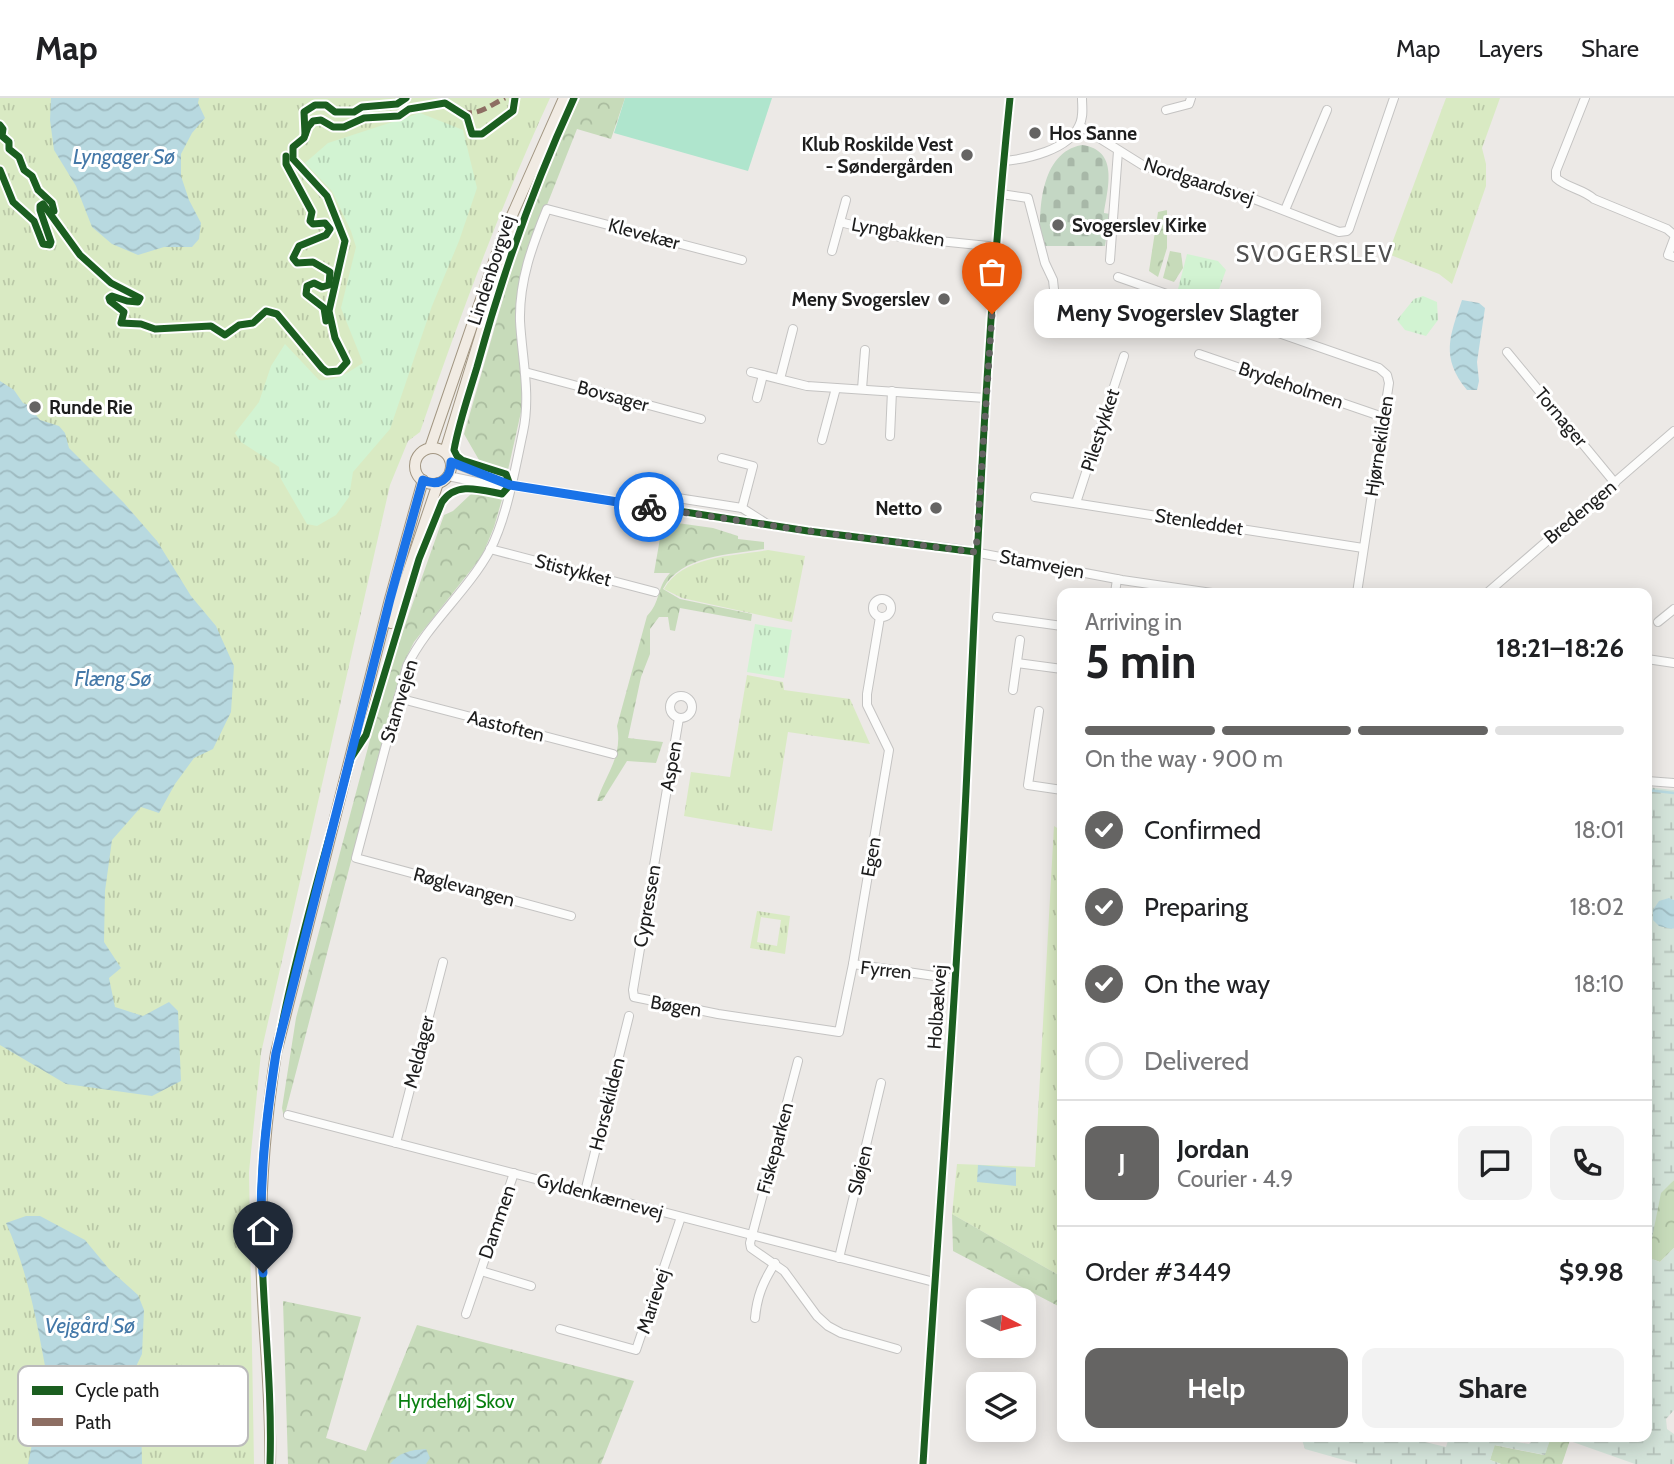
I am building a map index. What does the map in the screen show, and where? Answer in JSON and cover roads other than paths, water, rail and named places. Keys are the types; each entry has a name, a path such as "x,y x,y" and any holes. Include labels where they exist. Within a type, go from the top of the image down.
{"main road":[{"name":"Lindenborgvej","path":"430,448 502,238 564,98"},
{"name":"Lindenborgvej","path":"448,457 530,172"},
{"path":"372,676 438,483 448,476 448,457 430,448 422,452 415,464 417,473 423,480 438,483"},
{"path":"270,1464 272,1415 261,1254 261,1193 267,1116 276,1053 390,599 423,480"}],"street":[{"name":"Holbækvej","path":"923,1464 955,979 976,552 1010,98"},
{"path":"1004,161 1037,155 1064,142 1080,126 1082,98"},
{"path":"1166,110 1189,104 1191,98"},
{"name":"Nordgaardsvej","path":"1080,126 1144,166 1241,194 1339,232 1347,232 1394,98"},
{"path":"1585,98 1556,177 1561,182 1585,191 1594,199 1667,229 1674,237 1668,255 1674,257"},
{"path":"1285,210 1327,110"},
{"path":"1110,260 1118,151"},
{"path":"1001,194 1028,198 1045,263 1053,280 1057,317"},
{"name":"Lyngbakken","path":"832,251 846,200"},
{"name":"Stamvejen","path":"356,858 407,666 418,643 473,575 490,549 510,485 525,419 525,372 520,321 522,283 528,257 547,209"},
{"name":"Klevekær","path":"547,209 742,260"},
{"name":"Lyngbakken","path":"840,222 900,237 998,247"},
{"name":"Hjørnekilden","path":"1118,277 1379,368 1387,375 1389,383 1358,588"},
{"path":"780,379 793,329"},
{"path":"862,389 865,350"},
{"name":"Tornager","path":"1507,352 1615,482"},
{"name":"Brydeholmen","path":"1199,354 1383,417"},
{"name":"Pilestykket","path":"1076,503 1124,356"},
{"name":"Bovsager","path":"525,372 701,419"},
{"path":"751,372 807,386 986,398"},
{"path":"757,398 763,375"},
{"path":"822,440 836,388"},
{"path":"890,436 892,391"},
{"name":"Bredengen","path":"1493,588 1674,432"},
{"name":"Stamvejen","path":"448,457 510,485"},
{"path":"722,458 753,466 742,508"},
{"name":"Stamvejen","path":"448,476 496,486 510,485 769,525 976,552 1178,588"},
{"name":"Stenleddet","path":"1035,496 1363,548"},
{"path":"634,505 648,499 671,498 742,508 769,525"},
{"name":"Stistykket","path":"490,549 655,592"},
{"path":"1116,588 1117,579"},
{"path":"1658,622 1674,609"},
{"name":"Egen","path":"853,964 889,750 867,705 880,617"},
{"path":"997,617 1057,625"},
{"path":"1013,690 1020,640"},
{"path":"1652,660 1674,663"},
{"path":"1017,663 1057,668"},
{"name":"Aastoften","path":"398,698 613,754"},
{"path":"1039,711 1028,785 1057,789"},
{"name":"Aspen","path":"663,815 679,718"},
{"path":"1652,781 1674,783"},
{"name":"Cypressen","path":"634,998 633,990 663,815"},
{"name":"Røglevangen","path":"356,858 571,916"},
{"name":"Meldager","path":"396,1143 443,962"},
{"name":"Fyrren","path":"789,1025 839,1032 853,964 955,979"},
{"name":"Bøgen","path":"634,998 789,1025"},
{"name":"Horsekilden","path":"585,1192 629,1016"},
{"name":"Fiskeparken","path":"752,1235 797,1061"},
{"name":"Sløjen","path":"839,1258 881,1083"},
{"name":"Gyldenkærnevej","path":"288,1115 934,1282"},
{"name":"Dammen","path":"466,1314 514,1173"},
{"name":"Marievej","path":"560,1329 636,1350 681,1217"},
{"path":"752,1235 751,1248 784,1271 817,1317 828,1326 841,1333 897,1349"},
{"path":"755,1318 761,1284 775,1263"},
{"name":"Dammen","path":"481,1271 531,1286"}],"water":[{"name":"Lyngager Sø","path":"51,98 199,98 198,103 205,118 192,133 181,154 181,176 201,223 199,239 192,247 164,247 138,255 112,244 92,227 76,186 54,150 50,120"},
{"path":"1462,300 1479,303 1485,308 1477,362 1477,390 1467,390 1450,357 1451,336"},
{"name":"Flæng Sø","path":"0,381 14,390 40,420 59,426 65,433 69,448 124,503 157,541 191,596 216,626 234,666 231,712 213,749 194,758 159,813 141,807 112,840 105,891 104,942 121,968 109,978 115,1007 143,1016 169,1002 178,1011 181,1081 152,1096 66,1084 0,1045"},
{"path":"1669,898 1674,900 1672,929 1659,926 1653,920 1653,910 1659,901"},
{"path":"978,1165 1016,1168 1016,1186 977,1182"},
{"name":"Vejgård Sø","path":"26,1216 40,1216 85,1240 109,1269 138,1295 144,1310 142,1354 136,1366 45,1366 22,1265 6,1223"},
{"name":"Vejgård Sø","path":"32,1446 142,1446 142,1464 28,1464"},
{"path":"426,1449 430,1458 426,1464 390,1464 406,1452"}],"waterway":[{"path":"1652,791 1674,793"}],"place":[{"name":"Hos Sanne","path":"1035,133"},
{"name":"Klub Roskilde Vest - Søndergården","path":"967,155"},
{"name":"Svogerslev Kirke","path":"1058,225"},
{"name":"Meny Svogerslev","path":"944,299"},
{"name":"Meny Svogerslev Slagter","path":"992,314"},
{"name":"Runde Rie","path":"35,407"},
{"name":"Netto","path":"936,508"}],"district":[{"name":"SVOGERSLEV","path":"1315,254"}],"park label":[{"name":"Hyrdehøj Skov","path":"456,1401"}]}
